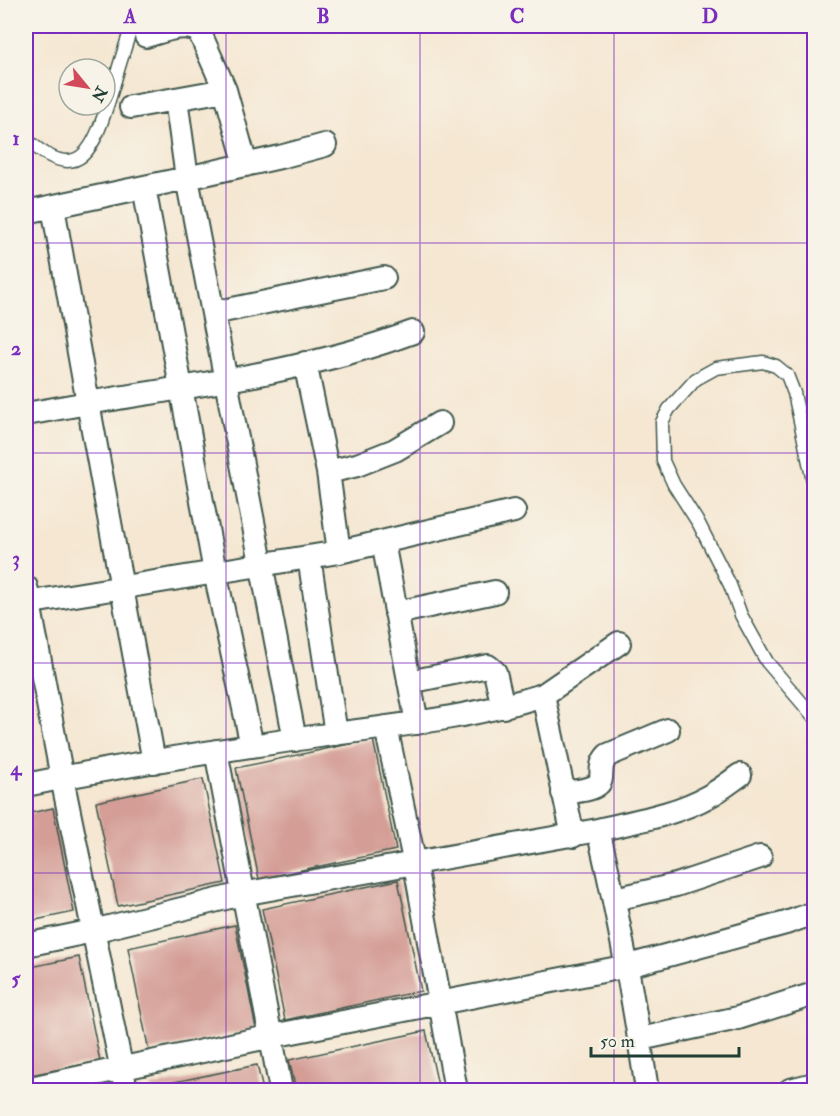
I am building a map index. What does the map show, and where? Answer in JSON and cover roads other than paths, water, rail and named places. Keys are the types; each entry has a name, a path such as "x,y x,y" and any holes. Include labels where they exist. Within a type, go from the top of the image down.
{"street":[{"path":"139,31 184,26 192,27 199,32 225,90 246,165"},
{"path":"131,107 225,90"},
{"path":"176,99 187,178 295,740"},
{"path":"26,212 246,165 325,145"},
{"path":"144,187 215,572 252,746"},
{"path":"53,207 154,762"},
{"path":"213,313 384,278"},
{"path":"26,414 227,380 341,357 413,332"},
{"path":"305,363 328,472 339,552"},
{"path":"328,472 357,465 395,450 440,423"},
{"path":"124,1080 26,598 122,587 339,552 514,511"},
{"path":"383,542 417,723"},
{"path":"309,557 336,734"},
{"path":"396,613 495,592"},
{"path":"26,785 216,751 417,723 503,707 543,695 619,643"},
{"path":"409,682 488,666 495,672 503,707"},
{"path":"543,695 573,836"},
{"path":"386,727 415,865 456,1090"},
{"path":"564,793 600,783 602,776 600,767 608,755 668,730"},
{"path":"216,751 281,1090"},
{"path":"26,945 242,894 573,836 689,806 711,796 740,776"},
{"path":"598,830 628,966 647,1090"},
{"path":"615,899 676,885 759,857"},
{"path":"26,1089 124,1080 272,1036 628,966 814,913"},
{"path":"640,1039 738,1018 814,994"}],"lane":[{"path":"26,139 36,148 58,160 69,161 89,150 139,31"},
{"path":"814,486 792,386 787,375 776,366 763,362 716,368 696,379 669,410 662,422 663,461 674,485 699,524 730,585 741,615 767,662 814,717"}]}
